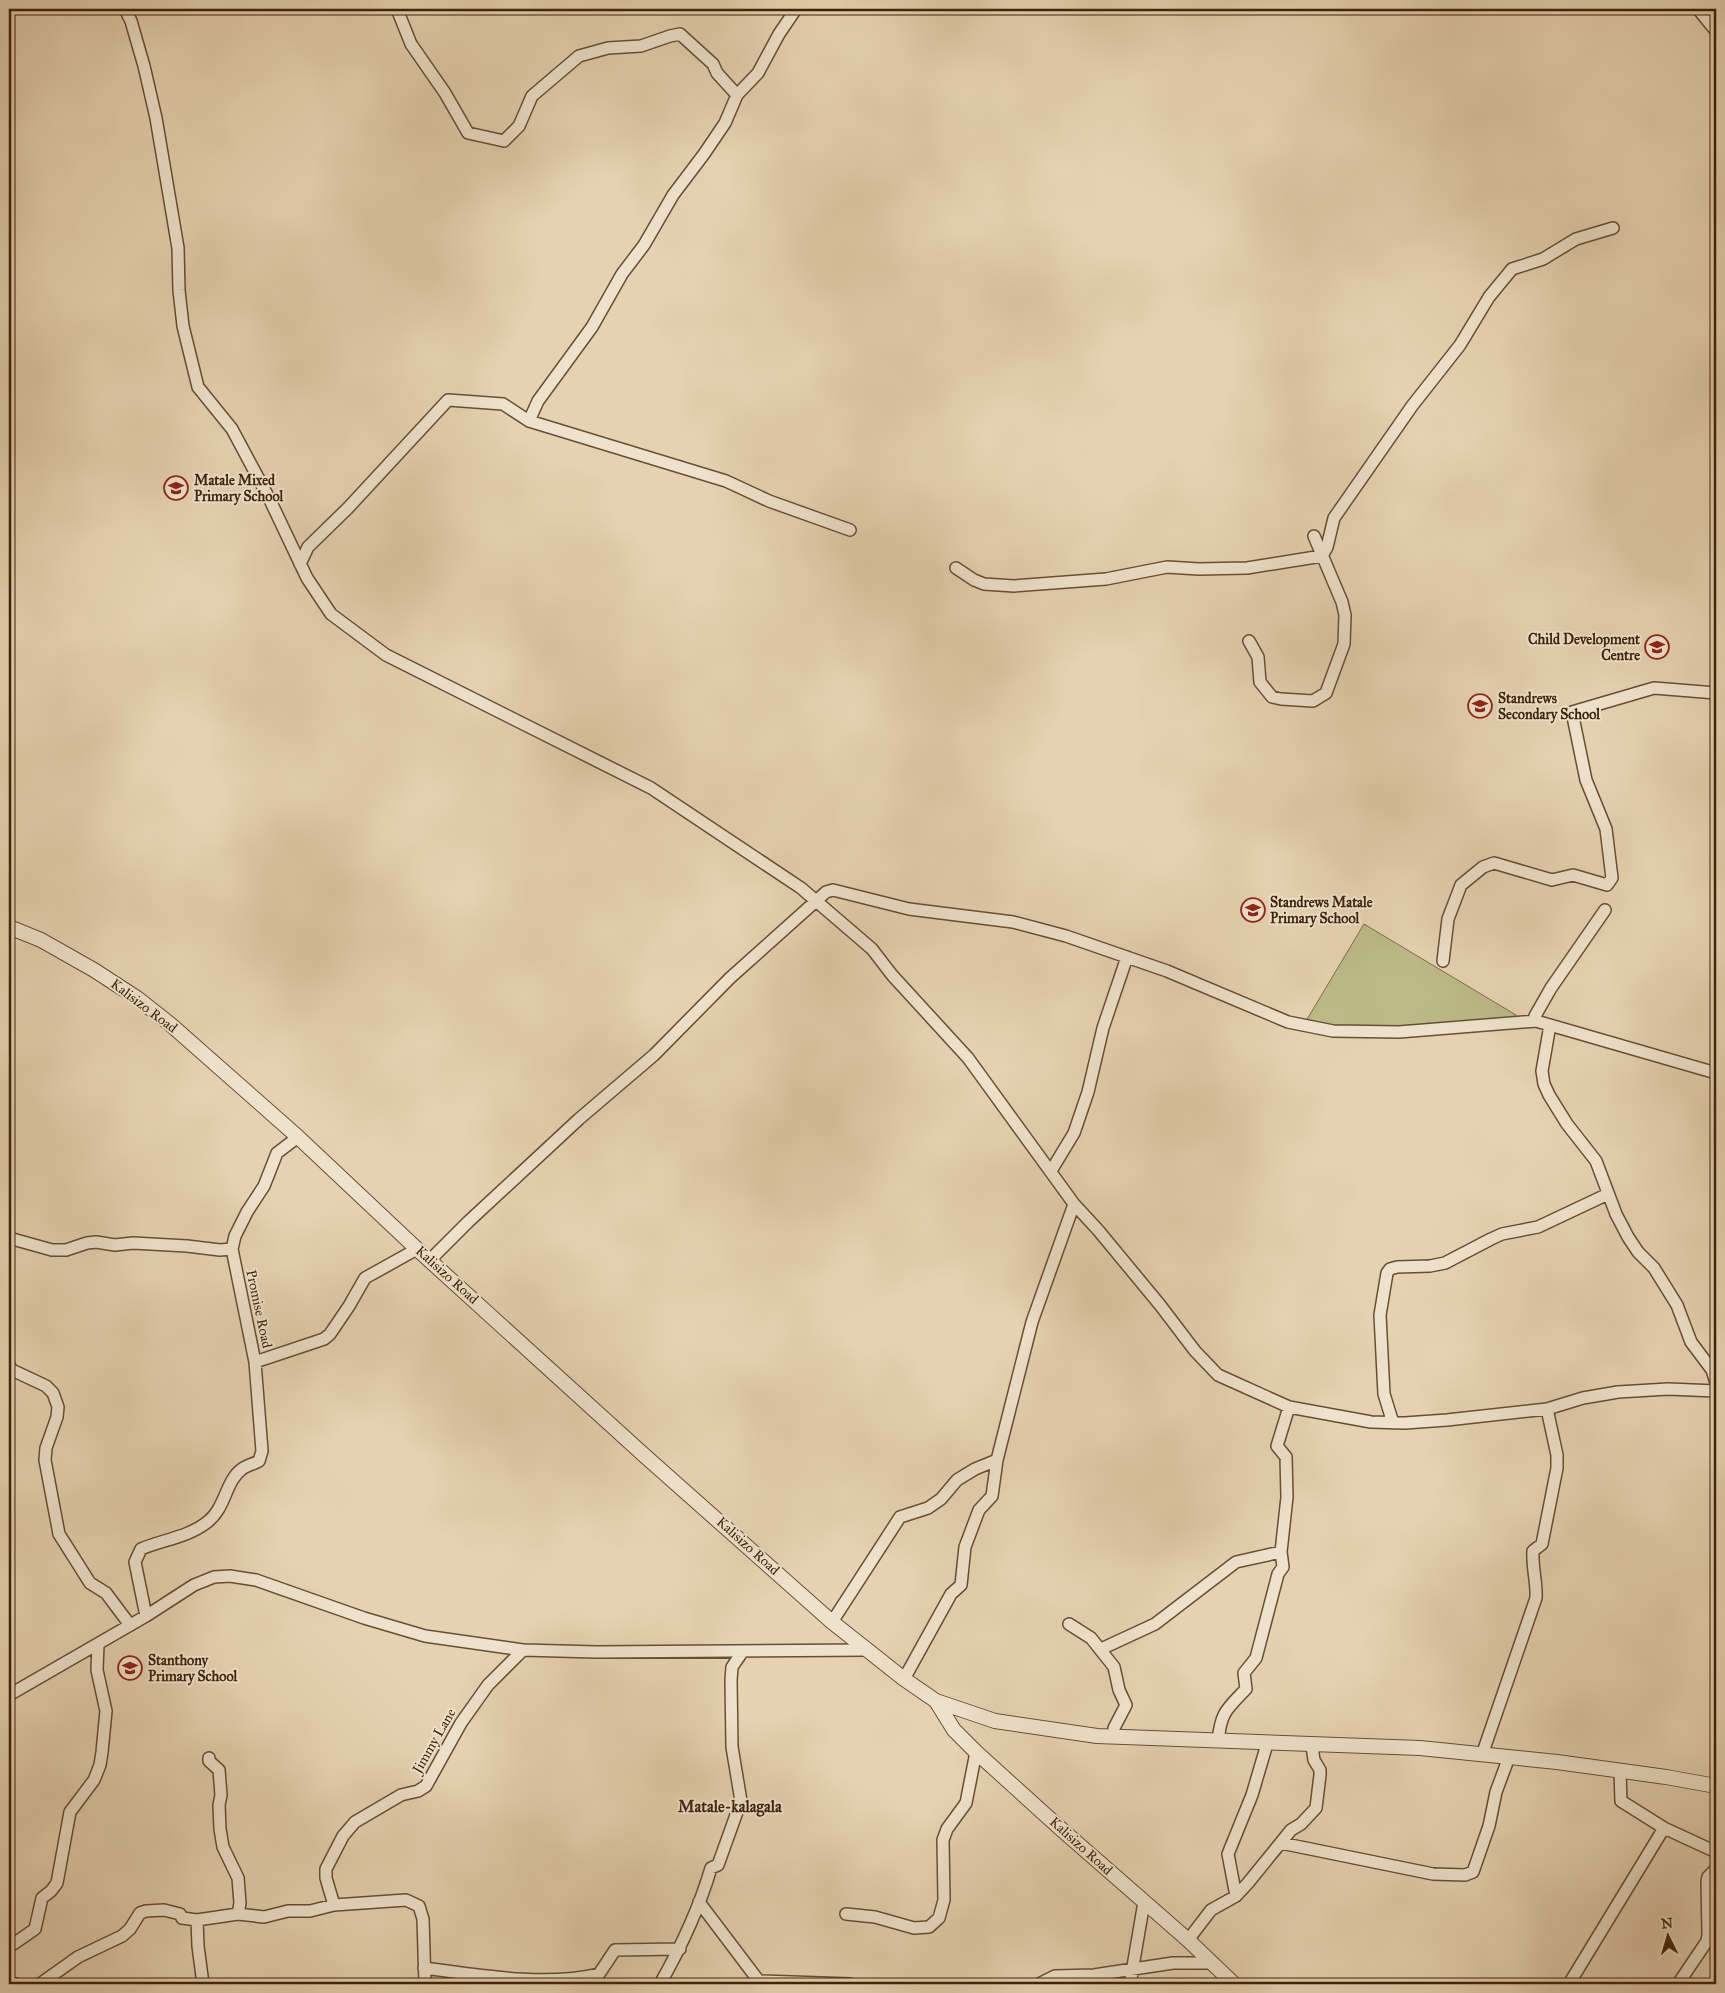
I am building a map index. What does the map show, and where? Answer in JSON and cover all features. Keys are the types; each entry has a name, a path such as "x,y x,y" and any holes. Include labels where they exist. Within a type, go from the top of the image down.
{"street":[{"path":"125,9 131,21 144,66 156,118 178,248 179,290 183,326 198,388 232,430 262,484 300,564 315,591 332,614 386,655 651,788 801,888 816,900 872,949 892,975 968,1058 1074,1204 1098,1230 1196,1351 1218,1375 1289,1407 1362,1421 1447,1420 1547,1409 1583,1398 1618,1392 1668,1389 1716,1392"},
{"path":"397,9 411,44 445,93 468,133 504,141 519,126 532,96 579,56 608,48 641,46 680,34 713,64 716,73 737,95"},
{"path":"529,421 538,402 592,327 622,274 644,245 672,194 704,154 725,123 737,95 758,73 796,9"},
{"path":"1698,9 1716,31"},
{"path":"1322,556 1327,547 1334,518 1412,406 1460,345 1489,297 1512,268 1543,259 1576,239 1613,228"},
{"path":"300,564 308,547 348,508 448,400 503,404 529,421 726,481 769,501 850,530"},
{"path":"1248,641 1258,658 1260,682 1272,697 1281,700 1313,701 1326,693 1343,650 1346,628 1342,602 1314,536"},
{"path":"956,568 984,584 1014,586 1106,579 1167,567 1199,569 1247,568 1322,556"},
{"path":"1443,960 1448,919 1462,885 1483,867 1494,863 1552,880 1573,875 1607,885 1612,878 1606,829 1586,780 1572,712 1654,688 1716,693"},
{"path":"430,1260 579,1119 654,1055 730,978 826,892 841,891 909,909 1013,922 1066,936 1167,971 1288,1022 1333,1031 1399,1032 1524,1021 1550,1025 1716,1073"},
{"path":"1535,1016 1551,988 1604,910"},
{"name":"Kalisizo Road","path":"9,926 41,940 94,970 137,998 192,1043 298,1137 417,1249 645,1456 832,1622 936,1702 954,1730 976,1752 1188,1940 1234,1984"},
{"path":"1051,1171 1074,1133 1088,1092 1103,1028 1127,957"},
{"path":"1550,1025 1542,1071 1544,1084 1567,1124 1596,1161 1608,1194 1628,1237 1638,1252 1654,1268 1677,1304 1691,1342 1712,1370 1716,1383"},
{"path":"9,1238 52,1250 66,1250 96,1242 116,1245 133,1243 220,1250 232,1249 235,1236 247,1212 264,1186 277,1153 298,1137"},
{"path":"1393,1422 1384,1394 1380,1315 1387,1273 1397,1267 1430,1266 1445,1262 1491,1239 1544,1225 1608,1194"},
{"path":"904,1679 951,1594 961,1585 965,1547 978,1510 992,1496 997,1460 1032,1322 1074,1204"},
{"name":"Promise Road","path":"232,1249 255,1362 324,1339 349,1306 365,1278 417,1249"},
{"path":"146,1616 135,1562 142,1549 207,1523 224,1502 231,1482 242,1469 259,1461 262,1451 255,1362"},
{"path":"9,1365 12,1370 46,1386 53,1393 58,1407 57,1417 46,1448 45,1460 59,1534 90,1582 106,1594 130,1625"},
{"path":"1218,1741 1220,1721 1227,1708 1246,1689 1244,1673 1256,1658 1278,1574 1283,1567 1281,1552 1287,1497 1286,1457 1277,1446 1289,1407"},
{"path":"1482,1755 1536,1598 1533,1551 1542,1544 1558,1455 1547,1409"},
{"path":"832,1622 900,1516 928,1508 941,1499 957,1480 975,1469 997,1460"},
{"path":"1101,1649 1155,1624 1236,1562 1281,1552"},
{"path":"9,1695 146,1616 204,1580 230,1576 256,1580 425,1636 523,1650 596,1652 866,1650"},
{"path":"1069,1624 1091,1638 1114,1667 1119,1690 1126,1705 1114,1728 1114,1736"},
{"path":"9,1947 35,1930 42,1898 51,1892 57,1883 70,1812 94,1780 100,1765 106,1711 97,1670 98,1644"},
{"name":"Jimmy Lane","path":"334,1905 326,1878 326,1868 343,1836 355,1822 401,1795 418,1791 426,1786 461,1723 488,1685 523,1650"},
{"path":"660,1984 680,1949 700,1902 711,1868 718,1865 741,1801 732,1747 731,1680 732,1666 743,1651"},
{"path":"936,1702 995,1720 1063,1732 1267,1744 1420,1748 1620,1771 1716,1786"},
{"path":"1236,1896 1228,1854 1252,1796 1267,1744"},
{"path":"1188,1940 1211,1910 1236,1896 1291,1830 1301,1824 1316,1808 1320,1770 1314,1760 1312,1746"},
{"path":"846,1914 875,1917 914,1928 930,1927 939,1918 944,1900 943,1840 947,1829 966,1803 976,1752"},
{"path":"1281,1843 1432,1874 1465,1876 1473,1872 1482,1848 1496,1792 1509,1757"},
{"path":"209,1758 209,1761 219,1770 220,1830 223,1847 238,1878 240,1903 238,1914"},
{"path":"1620,1771 1621,1801 1664,1828 1716,1852"},
{"path":"1569,1984 1664,1828"},
{"path":"1678,1984 1706,1942 1708,1935 1707,1881 1708,1877 1716,1869"},
{"path":"40,1984 78,1957 122,1936 130,1929 140,1913 146,1911 169,1910 180,1914 182,1918 197,1920 238,1914 264,1917 288,1911 310,1911 334,1905 406,1900 419,1906 423,1919 425,1984"},
{"path":"700,1902 760,1982 850,1984"},
{"path":"1130,1984 1144,1902"},
{"path":"197,1920 203,1984"},
{"path":"424,1968 500,1977 582,1978 598,1974 614,1950 680,1949"},
{"path":"1039,1984 1055,1976 1094,1975 1173,1963 1212,1963"}],"shaded area":[{"path":"1364,924 1516,1015 1514,1019 1364,1028 1331,1027 1306,1021"}],"place":[{"name":"Matale Mixed Primary School","path":"176,488"},
{"name":"Child Development Centre","path":"1657,647"},
{"name":"Standrews Secondary School","path":"1480,706"},
{"name":"Standrews Matale Primary School","path":"1253,910"},
{"name":"Stanthony Primary School","path":"130,1668"}],"district":[{"name":"Matale-kalagala","path":"730,1806"}]}
